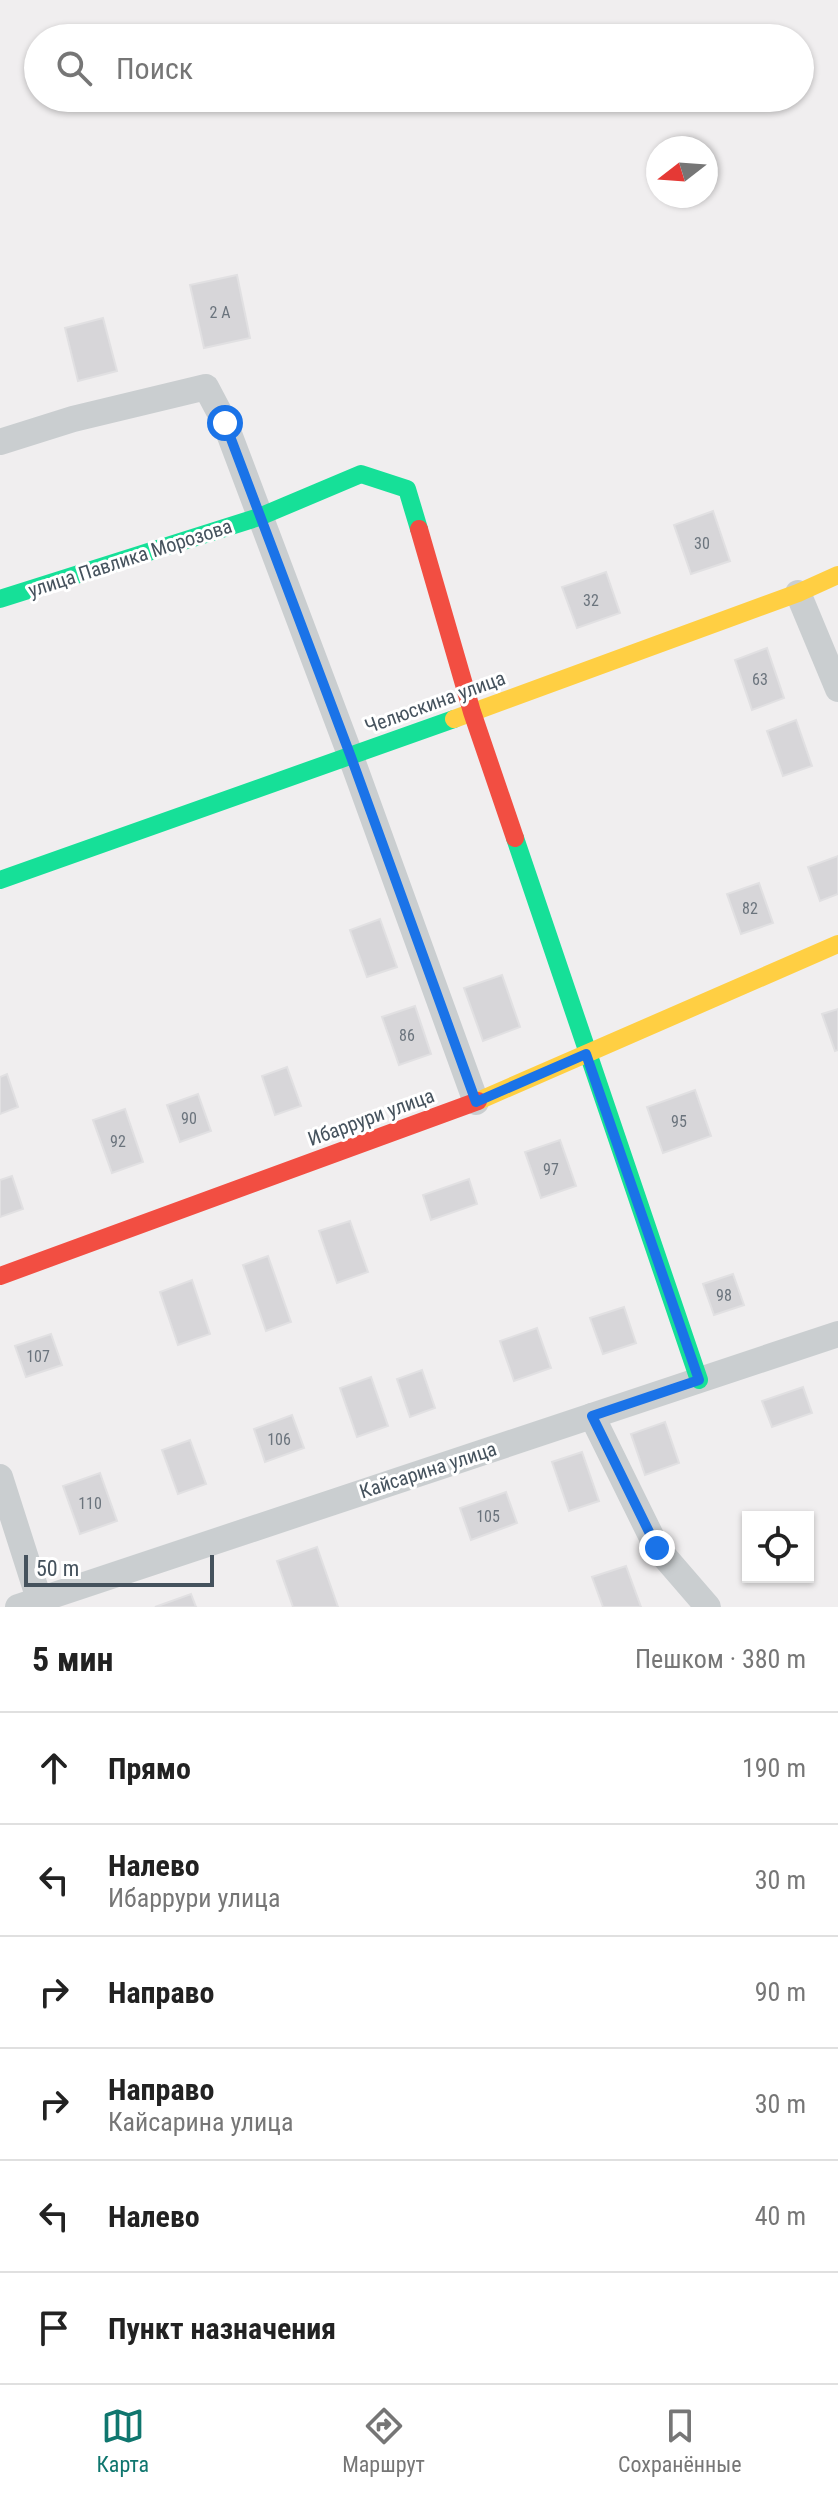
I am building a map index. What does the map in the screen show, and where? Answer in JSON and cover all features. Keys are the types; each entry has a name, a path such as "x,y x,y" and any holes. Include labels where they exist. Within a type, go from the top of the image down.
{"street":[{"path":"0,442 73,419 206,387 225,423 476,1102"},
{"name":"улица Павлика Морозова","path":"0,599 259,517 361,474 407,489 472,712"},
{"name":"Челюскина улица","path":"0,880 351,757 798,593 838,575"},
{"path":"798,593 838,689"},
{"path":"472,712 699,1380"},
{"name":"Ибаррури улица","path":"0,1276 476,1102 838,944"},
{"name":"Кайсарина улица","path":"28,1603 838,1334"},
{"path":"592,1416 657,1548 708,1607"},
{"path":"0,1477 28,1603"}],"building":[{"path":"237,275 250,338 204,348 190,285"},
{"path":"103,318 117,371 78,381 65,328"},
{"path":"713,511 730,561 691,574 674,525"},
{"path":"606,572 620,613 577,628 562,587"},
{"path":"767,648 784,698 752,710 735,660"},
{"path":"796,720 812,766 783,776 767,731"},
{"path":"838,856 838,894 820,901 808,867"},
{"path":"759,883 773,923 741,934 727,894"},
{"path":"380,919 397,967 367,977 350,930"},
{"path":"502,975 520,1027 483,1041 464,988"},
{"path":"415,1006 431,1054 399,1065 382,1017"},
{"path":"838,1009 838,1050 835,1051 822,1014"},
{"path":"287,1067 301,1106 275,1115 262,1076"},
{"path":"7,1074 18,1107 0,1114 0,1077"},
{"path":"695,1090 711,1136 663,1153 647,1107"},
{"path":"198,1094 211,1131 180,1142 167,1105"},
{"path":"125,1109 143,1162 112,1173 93,1120"},
{"path":"560,1140 576,1186 541,1198 525,1152"},
{"path":"12,1176 23,1209 0,1217 0,1180"},
{"path":"469,1179 477,1204 431,1220 423,1195"},
{"path":"350,1221 368,1272 337,1283 319,1231"},
{"path":"268,1256 291,1322 266,1331 243,1265"},
{"path":"733,1274 744,1305 714,1315 703,1284"},
{"path":"192,1280 210,1334 178,1345 160,1292"},
{"path":"624,1307 636,1343 603,1354 590,1318"},
{"path":"537,1328 551,1368 514,1381 500,1341"},
{"path":"51,1334 62,1365 26,1377 15,1346"},
{"path":"422,1370 435,1408 410,1417 397,1379"},
{"path":"371,1377 388,1426 357,1437 340,1388"},
{"path":"803,1387 812,1413 772,1427 762,1401"},
{"path":"292,1415 304,1448 265,1462 254,1429"},
{"path":"665,1422 679,1463 645,1475 631,1434"},
{"path":"190,1440 206,1484 178,1494 162,1450"},
{"path":"582,1452 599,1501 569,1511 552,1462"},
{"path":"100,1473 117,1521 80,1534 63,1486"},
{"path":"506,1492 517,1523 471,1540 460,1508"},
{"path":"317,1547 338,1607 293,1607 277,1561"},
{"path":"626,1566 641,1607 603,1607 592,1577"},
{"path":"191,1594 196,1607 155,1607"}],"traffic: fast":[{"path":"0,599 259,517 361,474 407,489 419,529"},
{"path":"0,880 454,719"},
{"path":"515,838 699,1380"}],"traffic: slow":[{"path":"454,719 798,593 838,575"},
{"path":"478,1101 838,944"}],"traffic: jam":[{"path":"419,529 472,712 515,838"},
{"path":"0,1276 478,1101"}],"route":[{"path":"225,423 476,1102 586,1054 699,1380 592,1416 657,1548"}]}
